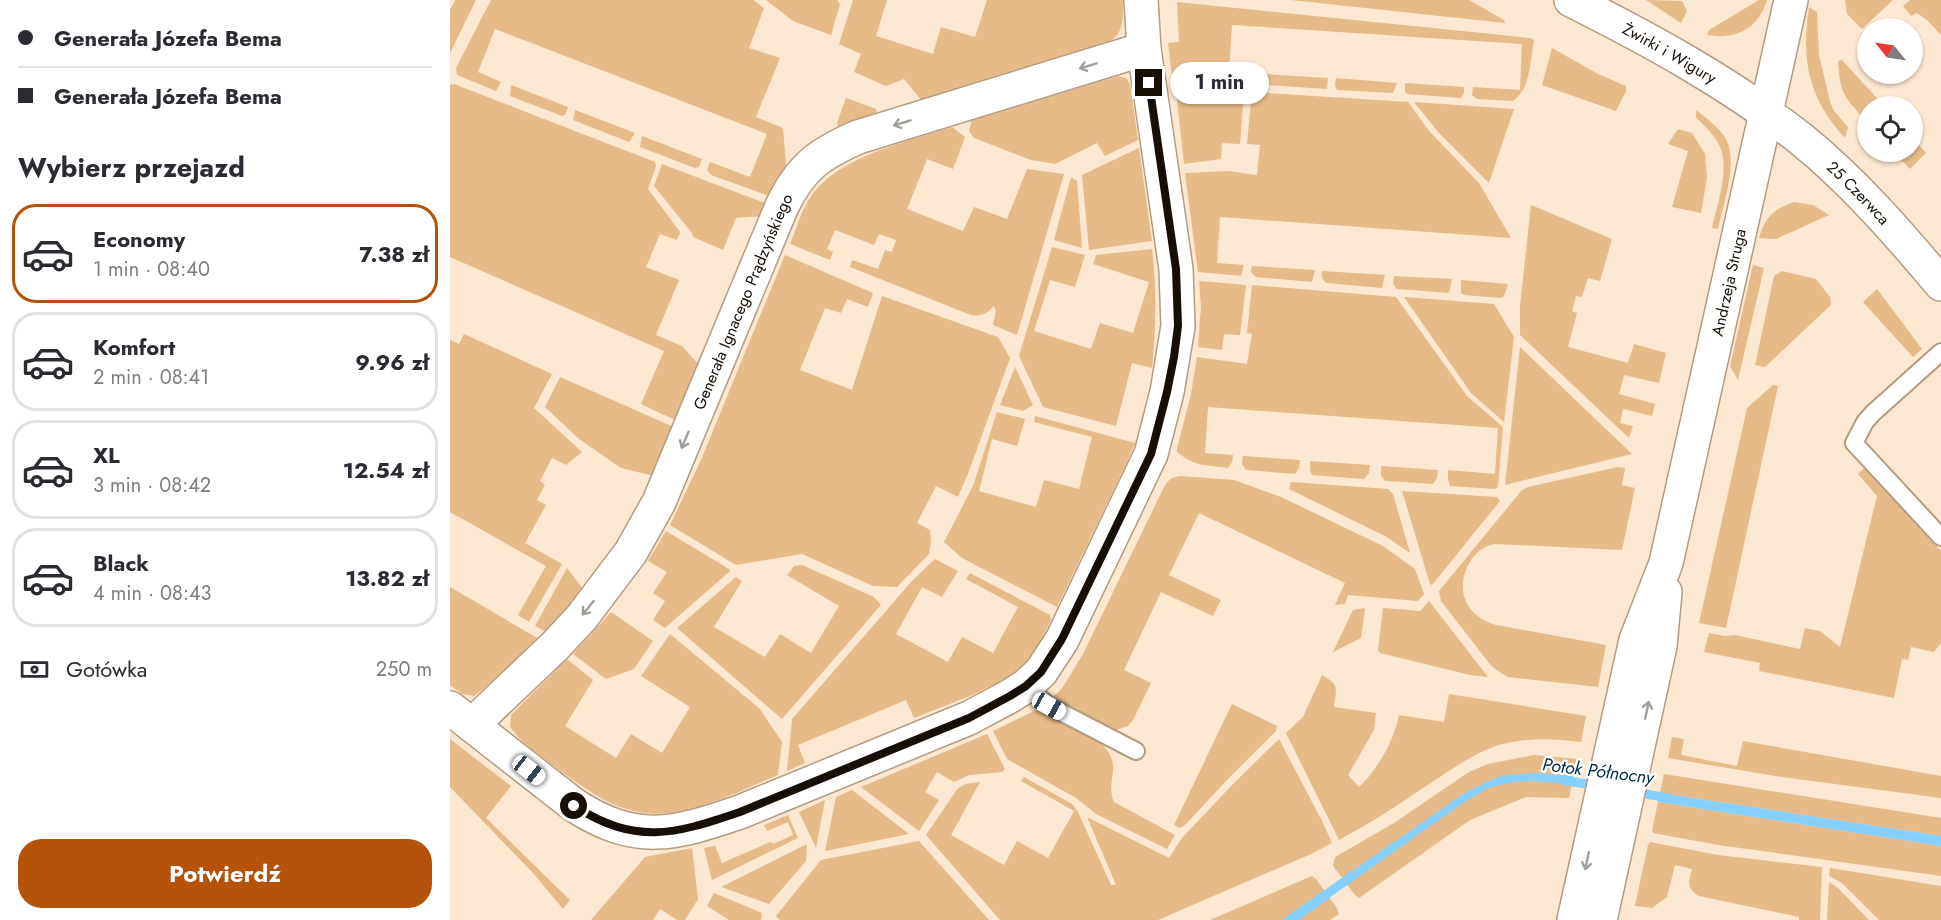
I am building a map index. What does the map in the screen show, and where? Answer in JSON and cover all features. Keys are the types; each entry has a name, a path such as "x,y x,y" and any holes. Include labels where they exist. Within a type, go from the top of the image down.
{"street":[{"path":"461,717 574,806 593,818 630,831 658,832 684,829 740,812 969,718 1026,686 1041,672 1062,639 1141,478 1159,426 1174,357 1178,326 1176,269 1144,49 1141,0"},
{"name":"Żwirki i Wigury","path":"1571,0 1685,62 1766,113"},
{"name":"Andrzeja Struga","path":"1574,920 1612,806 1621,765 1660,646 1666,563 1791,0"},
{"name":"Generała Ignacego Prądzyńskiego","path":"461,717 539,662 582,617 631,552 659,502 782,206 801,173 816,159 858,137 1144,49"},
{"name":"25 Czerwca","path":"1766,113 1842,176 1878,212 1941,284"},
{"name":"Andrzeja Struga","path":"1600,920 1612,806"}],"lane":[{"path":"1941,352 1873,413 1865,422 1854,443 1941,537"},
{"path":"1026,686 1049,706 1136,751"}],"shaded area":[{"path":"455,0 476,0 450,53 450,10"},
{"path":"491,0 753,0 764,8 749,48 780,58 756,117 783,128 786,165 772,197 711,175 707,170 710,162 750,177 767,134 495,29 478,72 501,82 496,91 457,75 456,68"},
{"path":"766,0 837,0 840,4 831,35 793,21"},
{"path":"853,0 887,0 876,36 933,54 941,27 975,37 987,0 1123,0 1123,19 1117,35 1107,43 922,101 904,79 886,86 854,72 861,54 839,44"},
{"path":"1291,0 1469,0 1504,20 1505,23"},
{"path":"1646,0 1682,1 1687,11 1681,23"},
{"path":"1759,0 1767,0 1752,25 1727,36 1707,35 1709,30"},
{"path":"1845,0 1893,0 1874,18 1857,18 1857,24 1847,14"},
{"path":"1910,0 1941,0 1941,35 1917,13 1911,16 1903,6"},
{"path":"1177,2 1534,40 1526,82 1519,96 1513,101 1477,99 1472,95 1473,87 1520,90 1522,44 1232,25 1229,71 1257,73 1254,83 1180,80 1172,77 1168,43 1179,42"},
{"path":"1809,7 1817,12 1819,55 1830,102 1834,111 1848,127 1845,138 1823,108 1810,77 1806,44"},
{"path":"1552,48 1598,74 1626,86 1626,91 1616,111 1542,85"},
{"path":"1842,60 1857,76 1857,84 1864,84 1875,96 1857,96 1857,110 1842,89 1838,61"},
{"path":"1264,74 1328,78 1327,89 1267,85 1263,79"},
{"path":"1118,76 1126,78 1130,84 1138,140 1105,156 1097,143 1055,164 1031,160 974,138 969,131 972,120"},
{"path":"1336,78 1397,83 1393,93 1337,90"},
{"path":"1405,83 1464,87 1464,93 1461,98 1407,94"},
{"path":"454,84 655,162 656,166 648,189 680,232 677,240 660,234 646,267 679,280 656,335 682,346 700,366 677,421 641,404 664,351 450,257 450,85"},
{"path":"511,85 568,107 565,115 562,116 510,96"},
{"path":"1180,88 1244,92 1240,144 1222,143 1221,159 1184,164 1176,91"},
{"path":"1252,92 1408,102 1429,131 1479,183 1511,238 1220,217 1217,263 1244,265 1241,276 1198,272 1185,173 1228,171 1257,175 1260,145 1247,144"},
{"path":"846,98 876,109 877,112 838,127 837,123"},
{"path":"1414,102 1514,109 1489,183 1438,132"},
{"path":"575,110 635,133 629,142 573,120"},
{"path":"1696,110 1718,129 1729,146 1731,157 1729,182 1718,229 1712,228 1722,187 1723,156 1716,139 1696,117"},
{"path":"952,127 965,137 953,169 927,159 907,209 963,231 974,207 1007,219 1027,169 1064,174 1017,335 993,325 996,311 994,306 984,314 971,315 850,267 852,260 878,269 885,250 892,252 896,240 879,234 874,245 835,230 827,249 833,252 830,260 790,244 808,201 835,173 872,153"},
{"path":"1678,129 1692,133 1705,154 1707,178 1701,213 1672,207 1688,151 1668,144"},
{"path":"642,136 702,159 699,167 695,168 640,147"},
{"path":"1139,148 1152,241 1089,250 1082,175"},
{"path":"1903,162 1917,162 1910,169"},
{"path":"662,164 767,204 763,216 736,218 723,250 693,237 654,186"},
{"path":"1071,177 1077,181 1082,248 1054,240"},
{"path":"1794,202 1813,205 1829,215 1776,239 1759,238 1771,215"},
{"path":"1531,205 1612,239 1600,281 1588,278 1582,297 1576,296 1572,311 1577,313 1568,347 1628,363 1634,344 1666,353 1659,383 1624,375 1619,394 1655,404 1652,416 1623,409 1620,423 1633,426 1629,438 1520,335 1520,306"},
{"path":"1052,247 1085,255 1075,287 1050,280 1034,331 1091,349 1100,323 1133,333 1149,282 1093,264 1096,255 1152,249 1155,309 1152,368 1132,363 1116,426 1043,407 1019,356"},
{"path":"785,255 873,293 868,307 847,299 841,313 825,308 800,370 852,390 882,296 998,337 1010,358 958,497 936,486 917,523 930,530 929,554 897,587 873,586 802,554 736,565 670,525 701,460"},
{"path":"1753,265 1764,268 1738,380 1730,366"},
{"path":"1252,266 1315,270 1312,282 1256,277 1251,272"},
{"path":"1322,271 1385,275 1382,288 1326,283 1322,278"},
{"path":"1782,271 1816,279 1830,297 1831,305 1765,367 1755,365 1774,276"},
{"path":"1394,276 1452,279 1449,293 1397,289 1393,284"},
{"path":"1461,280 1508,284 1501,298 1464,295 1461,293"},
{"path":"1199,281 1246,285 1240,335 1224,334 1222,350 1198,347 1201,306"},
{"path":"1252,285 1396,297 1467,396 1503,427 1498,487 1495,489 1450,486 1448,470 1495,474 1498,428 1208,407 1205,453 1233,455 1232,462 1228,468 1207,466 1183,457 1177,449 1191,394 1197,357 1247,364 1252,334 1247,333"},
{"path":"1877,289 1922,349 1913,357 1863,302"},
{"path":"1404,297 1494,304 1514,337 1504,422 1471,393"},
{"path":"464,334 552,374 534,408 582,452 566,465 552,458 540,481 545,485 537,500 546,505 525,543 562,564 529,622 518,615 546,566 450,512 450,340 459,344"},
{"path":"1520,347 1632,454 1505,485"},
{"path":"1015,367 1033,405 1023,411 1000,405"},
{"path":"560,377 674,427 654,476 621,468 579,439 545,407"},
{"path":"1773,385 1778,386 1726,628 1699,623 1747,408"},
{"path":"997,412 1025,419 1017,446 992,439 979,491 1036,507 1044,480 1079,489 1092,437 1034,422 1035,416 1135,443 1057,607 962,558 944,542 973,486"},
{"path":"1243,456 1300,460 1299,468 1295,474 1246,470 1242,464"},
{"path":"1310,461 1370,465 1369,473 1364,479 1312,475"},
{"path":"1381,466 1438,470 1437,478 1433,484 1385,481 1381,476"},
{"path":"1866,466 1928,533 1927,536 1941,551 1941,643 1934,652 1911,647 1908,660 1902,659 1894,698 1759,671 1760,663 1704,652 1709,633 1735,635 1800,649 1805,628 1820,631 1840,647 1877,496 1858,474"},
{"path":"1618,467 1625,468 1622,485 1635,488 1622,550 1495,544 1479,551 1468,565 1463,591 1470,608 1481,619 1496,625 1606,645 1598,687 1508,677 1489,663 1441,601 1439,591 1522,490"},
{"path":"1181,476 1234,480 1281,497 1383,546 1415,569 1424,594 1418,601 1348,595 1345,604 1335,605 1345,583 1199,513 1169,575 1221,600 1213,616 1161,592 1124,670 1151,683 1128,726 1110,730 1051,699 1063,687 1083,654 1166,483 1172,478"},
{"path":"1291,482 1388,489 1393,494 1410,553 1385,536 1289,489"},
{"path":"1402,491 1497,497 1500,501 1432,585 1430,584"},
{"path":"666,531 730,571 665,628 653,620 665,601 653,593 667,572 648,561"},
{"path":"935,559 958,571 942,597 922,587 896,634 948,662 962,637 993,653 1018,607 966,579 970,573 1050,615 1051,620 1036,650 1017,672 970,696 914,718 906,700 798,745 805,763 787,771 792,719 912,581"},
{"path":"802,565 874,597 881,605 782,719 677,628 736,577 742,581 714,627 765,657 780,634 811,653 839,606 787,575 794,566"},
{"path":"567,568 583,589 546,632 535,626"},
{"path":"450,587 539,639 474,696 462,694 450,685"},
{"path":"1429,601 1488,677 1470,675 1380,653 1378,650 1383,608 1420,611"},
{"path":"1365,608 1361,638 1333,652 1353,610"},
{"path":"611,612 653,641 634,669 606,679 573,654"},
{"path":"670,634 760,709 782,742 778,775 708,804 689,809 652,814 634,811 605,800 579,784 534,751 510,727 511,715 567,659 593,680 565,726 616,758 631,734 662,753 690,707 641,676"},
{"path":"1322,675 1336,688 1334,707 1376,713 1374,730 1348,775 1359,787 1373,772 1384,754 1399,715 1444,722 1449,694 1586,716 1581,742 1532,740 1513,742 1483,751 1339,840 1286,733 1303,717"},
{"path":"1232,704 1277,726 1276,731 1184,826 1179,828 1174,825"},
{"path":"1038,709 1100,742 1112,759 1111,786 1114,802 1175,835 1167,849 1096,814 1076,798 1007,759 993,731"},
{"path":"987,734 1005,769 1002,772 969,775 954,782 937,772 925,792 939,800 919,831 861,787"},
{"path":"1672,737 1684,739 1681,755 1737,766 1743,741 1941,776 1941,798 1775,776 1668,758"},
{"path":"450,739 511,786 486,818 570,900 563,909 533,873 450,787"},
{"path":"1279,739 1332,843 1158,920 1000,920 926,835 958,788 980,782 951,835 1004,865 1017,841 1048,858 1074,811 1021,781 1024,777 1072,804 1077,810 1111,885 1116,885 1087,817 1169,858 1182,838"},
{"path":"1534,755 1577,759 1569,798 1526,797 1470,820 1359,898 1333,866 1335,857 1394,823 1469,772 1488,764"},
{"path":"1664,774 1941,818 1941,836 1660,793"},
{"path":"852,790 909,834 825,851 836,797"},
{"path":"825,800 816,848 799,812"},
{"path":"1658,802 1941,846 1941,876 1718,845 1653,833"},
{"path":"788,815 798,838 712,880 704,848 715,846 722,863 768,843 773,844 793,835 788,822 767,831 764,825"},
{"path":"919,841 989,920 780,920 776,916 821,860"},
{"path":"1650,842 1718,855 1822,867 1820,920 1799,920 1799,917 1699,896 1690,888 1692,869 1675,865 1667,897 1652,908 1635,906"},
{"path":"807,844 806,861 769,904 721,887"},
{"path":"692,848 698,899 685,920 677,920 660,909 653,920 591,920 645,857"},
{"path":"1830,868 1941,886 1941,920 1879,920 1842,883 1829,876"},
{"path":"1312,876 1337,908 1339,914 1330,920 1210,920"},
{"path":"1829,882 1838,888 1869,920 1827,920"},
{"path":"714,893 762,913 761,920 729,920 707,906"}],"water":[{"path":"1538,773 1573,776 1572,784 1533,781 1513,782 1488,788 1460,805 1347,885 1342,878 1466,792 1505,775"},
{"path":"1660,793 1941,836 1941,846 1658,802"},
{"path":"1324,890 1330,898 1299,920 1282,920"}],"waterway":[{"name":"Potok Północny","path":"1562,780 1598,786"},
{"name":"Potok Północny","path":"1633,792 1669,798"},
{"name":"Potok Północny","path":"1317,901 1355,874"}],"route":[{"path":"574,806 593,818 615,827 643,833 684,829 711,822 969,718 1026,686 1041,672 1062,639 1151,454 1174,357 1178,326 1176,269 1149,83"}]}
